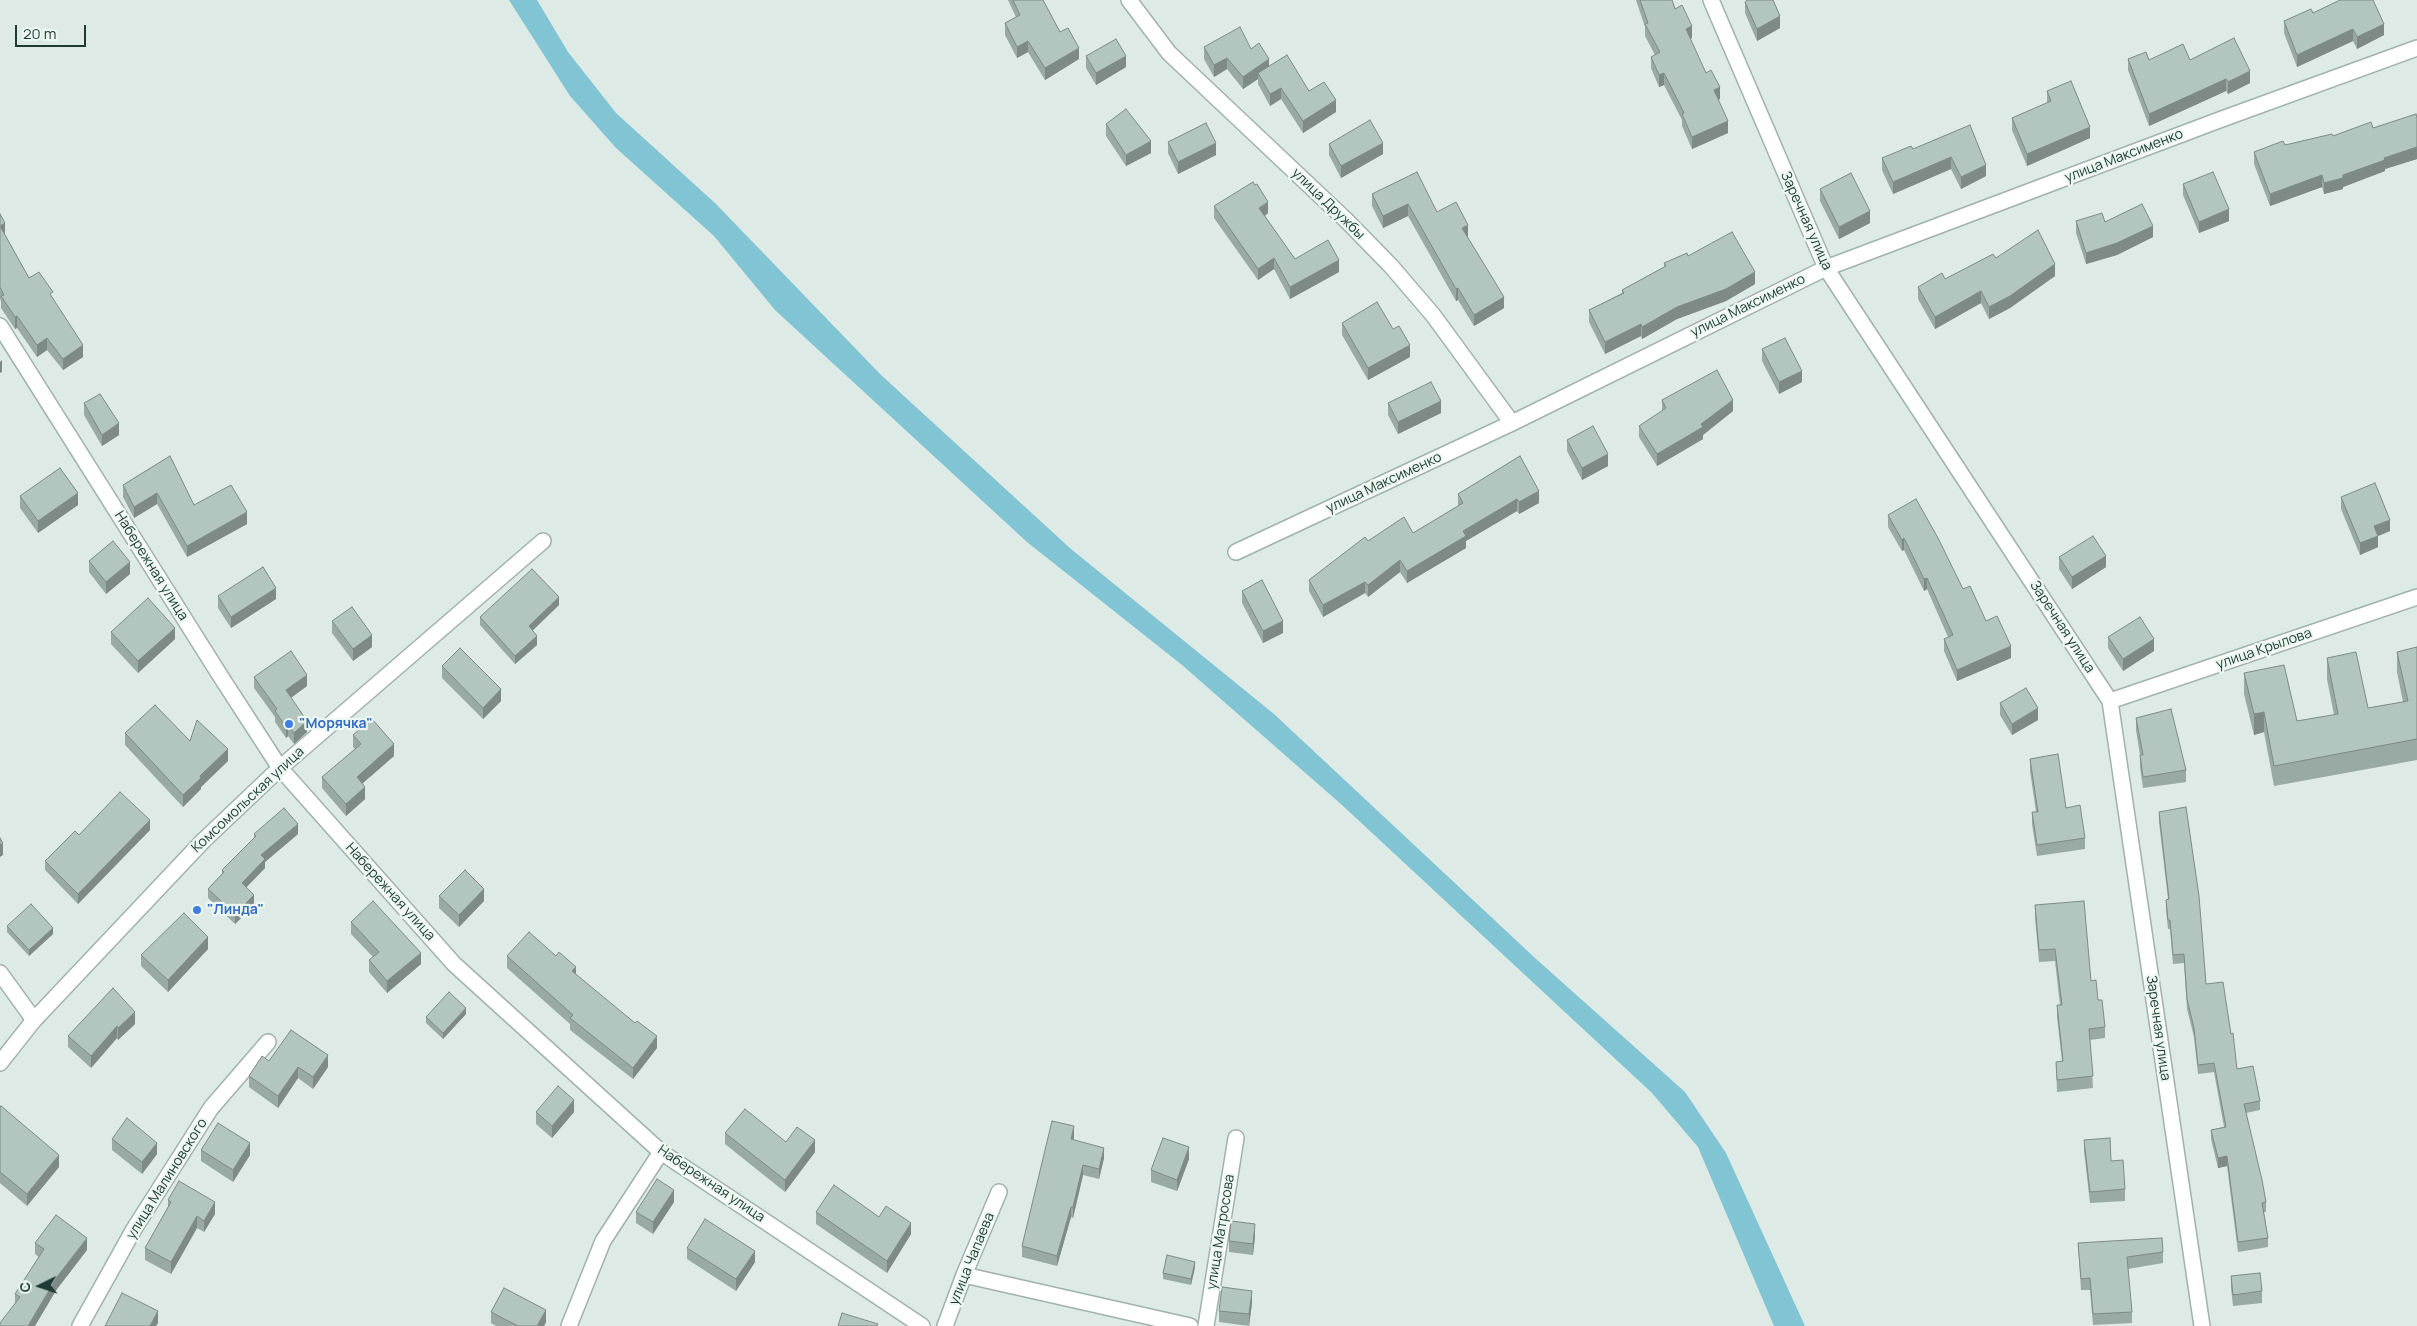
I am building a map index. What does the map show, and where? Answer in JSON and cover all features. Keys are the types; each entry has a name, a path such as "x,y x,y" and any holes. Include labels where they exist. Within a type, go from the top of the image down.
{"street":[{"name":"улица Дружбы","path":"1129,0 1169,52 1347,221 1391,266 1433,315 1512,423"},
{"name":"Заречная улица","path":"1711,0 1826,268 2110,701 2202,1326"},
{"name":"улица Максименко","path":"1236,552 1512,423 1826,268 2417,48"},
{"name":"Набережная улица","path":"0,326 280,768 454,964 661,1152 922,1326"},
{"name":"Комсомольская улица","path":"0,1063 34,1020 203,841 280,768 543,541"},
{"name":"улица Крылова","path":"2110,701 2417,597"},
{"path":"0,973 34,1020"},
{"name":"улица Малиновского","path":"80,1326 134,1229 211,1108 268,1042"},
{"name":"улица Матросова","path":"1206,1326 1236,1138"},
{"path":"569,1326 603,1241 661,1152"},
{"name":"улица Чапаева","path":"946,1326 964,1275 1000,1192"},
{"path":"964,1275 1190,1326"}],"water":[{"path":"509,0 537,0 568,52 616,113 716,204 881,375 1071,549 1274,714 1535,958 1685,1092 1726,1153 1805,1326 1774,1326 1698,1147 1652,1093 1342,805 1182,665 1027,542 775,310 714,236 616,148 570,96"}],"building":[{"path":"1013,0 1043,0 1060,32 1068,28 1079,48 1045,68 1028,41 1017,47 1005,23 1020,15"},
{"path":"1640,0 1672,0 1675,9 1682,5 1692,26 1686,29 1706,73 1711,70 1720,87 1714,90 1728,121 1692,137 1682,114 1684,113 1664,73 1659,75 1651,57 1660,52 1645,24 1648,23"},
{"path":"1747,0 1773,0 1780,16 1757,29 1745,2"},
{"path":"2340,0 2373,0 2384,24 2357,37 2353,29 2297,55 2284,21 2311,9 2313,13"},
{"path":"1240,27 1251,49 1259,43 1269,59 1243,77 1227,58 1214,65 1204,47"},
{"path":"2234,38 2250,71 2228,82 2226,79 2149,114 2128,59 2146,52 2149,60 2183,44 2190,60"},
{"path":"1116,39 1126,56 1096,73 1086,56"},
{"path":"1287,55 1309,91 1324,82 1336,100 1303,121 1281,88 1270,94 1258,73"},
{"path":"2071,81 2090,127 2027,154 2012,118 2051,101 2047,91"},
{"path":"1126,109 1151,141 1126,155 1106,124"},
{"path":"2416,114 2417,147 2343,175 2343,178 2324,183 2322,175 2270,194 2254,152 2283,141 2285,145 2332,134 2333,136 2371,122 2373,128"},
{"path":"1370,120 1383,143 1341,166 1329,144"},
{"path":"1206,123 1216,143 1178,162 1168,142"},
{"path":"1970,125 1986,165 1961,177 1951,157 1893,182 1882,158 1911,146 1913,149"},
{"path":"1417,172 1437,212 1456,202 1468,225 1462,228 1504,297 1474,315 1458,288 1456,289 1408,204 1383,216 1372,194"},
{"path":"2213,172 2229,209 2199,222 2183,184"},
{"path":"1851,173 1870,211 1839,227 1820,189"},
{"path":"1253,182 1255,185 1257,184 1268,202 1259,208 1295,259 1328,240 1339,260 1290,287 1274,258 1258,269 1214,206"},
{"path":"2142,204 2153,226 2117,243 2086,253 2076,221 2102,213 2105,222"},
{"path":"0,214 5,223 0,226"},
{"path":"0,226 29,278 39,272 53,292 50,294 83,345 63,359 47,338 37,345 1,296 4,295 0,287"},
{"path":"2038,230 2055,264 2010,296 1989,307 1981,291 1935,317 1918,287 1942,273 1945,279 1993,254 1996,258"},
{"path":"1732,232 1755,272 1726,289 1677,307 1642,327 1641,324 1605,342 1589,310 1624,293 1622,290 1666,266 1664,263 1687,253 1688,256"},
{"path":"1377,302 1393,329 1399,326 1410,345 1368,368 1342,323"},
{"path":"1785,338 1802,371 1779,382 1762,349"},
{"path":"1717,370 1733,400 1701,424 1703,427 1657,454 1639,426 1666,408 1662,400"},
{"path":"1431,382 1441,401 1398,422 1388,403"},
{"path":"100,394 119,423 102,435 84,403"},
{"path":"1593,426 1608,454 1582,468 1567,440"},
{"path":"170,456 194,505 231,485 247,512 187,546 157,493 134,507 123,485"},
{"path":"1520,456 1539,491 1519,502 1517,499 1463,531 1466,536 1407,571 1400,560 1368,585 1365,582 1323,605 1309,580 1365,537 1368,541 1404,517 1413,533 1463,503 1458,494"},
{"path":"60,468 78,493 38,521 20,496"},
{"path":"2375,483 2390,520 2374,526 2378,536 2360,543 2341,497"},
{"path":"1916,499 1963,589 1970,586 1986,621 1997,616 2011,646 1957,670 1944,639 1953,635 1927,578 1924,579 1904,538 1902,540 1888,515"},
{"path":"2093,536 2106,556 2072,577 2059,557"},
{"path":"113,541 130,562 106,582 89,561"},
{"path":"263,567 276,588 231,617 218,596"},
{"path":"532,569 559,597 529,626 537,636 515,656 480,617"},
{"path":"1262,580 1283,621 1263,631 1242,591"},
{"path":"148,598 175,628 138,661 111,632"},
{"path":"352,607 372,635 353,649 332,621"},
{"path":"2140,617 2154,639 2123,659 2108,637"},
{"path":"2417,647 2417,739 2274,766 2264,712 2254,714 2244,673 2284,665 2297,721 2338,714 2327,658 2356,652 2368,708 2408,701 2397,652"},
{"path":"460,648 501,689 483,708 442,666"},
{"path":"291,651 307,675 286,690 307,721 294,733 288,725 286,727 275,711 277,709 254,677"},
{"path":"2026,688 2038,708 2012,724 2000,703"},
{"path":"155,705 190,741 197,720 228,749 183,795 125,733"},
{"path":"2171,709 2186,770 2143,777 2140,755 2143,755 2136,718"},
{"path":"372,719 394,744 357,777 365,787 346,804 322,777 361,744 353,735"},
{"path":"2058,754 2066,808 2080,805 2085,838 2037,845 2032,812 2038,812 2030,759"},
{"path":"120,792 150,820 78,894 45,861 75,831 79,835"},
{"path":"2186,807 2199,896 2206,984 2223,982 2231,1034 2233,1033 2237,1069 2253,1066 2260,1101 2244,1104 2266,1202 2262,1203 2268,1238 2238,1242 2227,1156 2218,1158 2211,1130 2226,1127 2214,1063 2198,1065 2194,1028 2187,999 2184,954 2173,955 2166,900 2169,899 2159,812"},
{"path":"284,808 298,824 261,855 265,859 242,883 254,895 235,914 208,889 224,872 222,870 256,836 254,834"},
{"path":"465,870 484,889 459,915 439,896"},
{"path":"373,901 421,953 387,981 369,960 379,952 351,922"},
{"path":"2084,901 2091,981 2096,980 2098,1000 2102,1000 2105,1027 2089,1029 2093,1076 2057,1080 2056,1062 2063,1061 2057,1005 2062,1005 2055,949 2039,950 2035,905"},
{"path":"31,904 53,928 29,950 7,926"},
{"path":"184,913 208,937 168,980 141,955"},
{"path":"529,932 556,956 559,952 576,967 572,971 635,1023 637,1021 657,1036 633,1068 570,1018 573,1015 507,956"},
{"path":"113,988 135,1012 118,1028 117,1026 91,1056 68,1036"},
{"path":"449,992 466,1008 443,1033 426,1017"},
{"path":"291,1030 328,1055 313,1077 298,1067 278,1096 249,1076 262,1056 269,1061"},
{"path":"558,1086 574,1100 552,1126 536,1112"},
{"path":"1,1106 59,1155 27,1194 0,1172"},
{"path":"745,1109 786,1142 797,1127 815,1140 785,1180 725,1133"},
{"path":"127,1118 157,1143 142,1162 112,1139"},
{"path":"1052,1121 1074,1126 1071,1139 1104,1148 1099,1169 1083,1165 1073,1207 1071,1207 1057,1256 1022,1246"},
{"path":"218,1123 250,1143 233,1170 201,1150"},
{"path":"1163,1138 1189,1147 1177,1180 1151,1170"},
{"path":"2110,1138 2111,1161 2123,1160 2125,1189 2090,1192 2084,1140"},
{"path":"657,1179 674,1190 653,1222 636,1212"},
{"path":"179,1181 215,1202 204,1221 197,1216 171,1262 145,1248 171,1202 168,1200"},
{"path":"834,1185 879,1217 886,1206 911,1223 887,1261 816,1212"},
{"path":"56,1215 87,1238 57,1277 28,1326 0,1326 0,1323 20,1297 15,1294 44,1249 35,1243"},
{"path":"705,1219 755,1251 736,1279 687,1248"},
{"path":"1231,1221 1255,1224 1253,1244 1229,1241"},
{"path":"2162,1238 2163,1252 2127,1257 2132,1312 2093,1314 2090,1278 2081,1279 2078,1243"},
{"path":"1167,1255 1195,1262 1191,1279 1163,1273"},
{"path":"2260,1273 2262,1291 2233,1295 2231,1276"},
{"path":"1222,1287 1252,1291 1249,1314 1219,1311"},
{"path":"504,1288 546,1310 537,1326 518,1326 491,1312"},
{"path":"122,1293 158,1311 150,1326 105,1326"},
{"path":"842,1313 878,1324 877,1326 838,1326"}],"place":[{"name":"\"Морячка\"","path":"289,724"},
{"name":"\"Линда\"","path":"197,910"}]}
